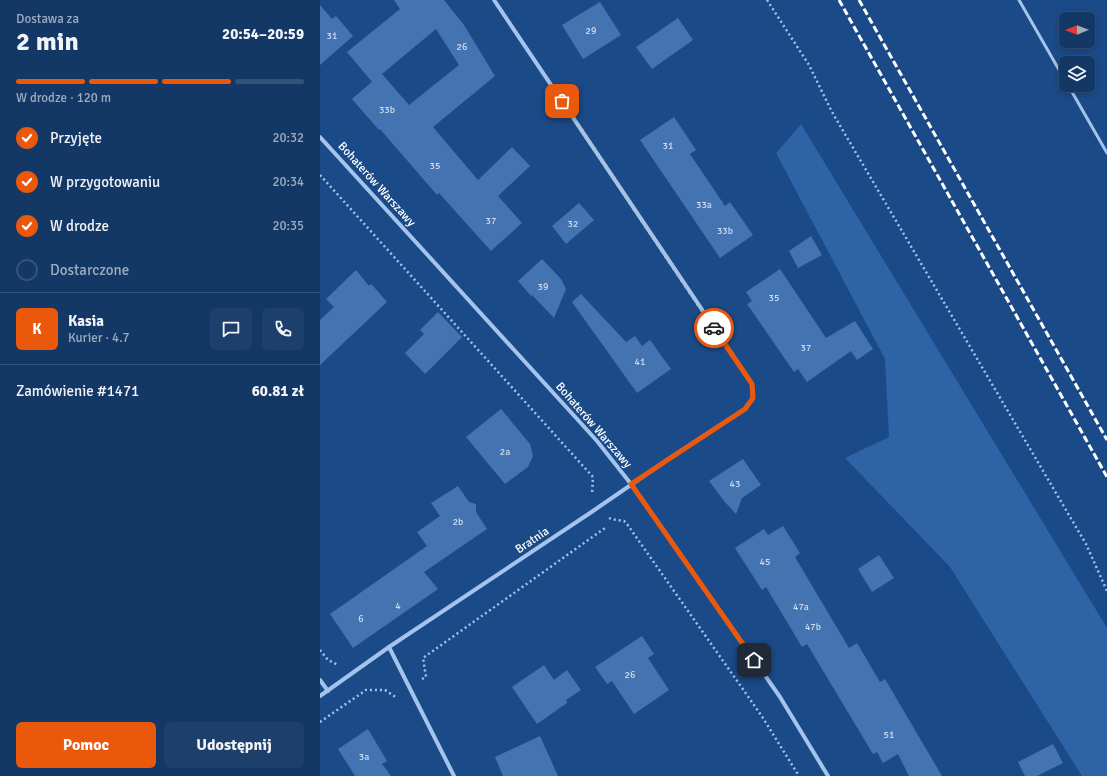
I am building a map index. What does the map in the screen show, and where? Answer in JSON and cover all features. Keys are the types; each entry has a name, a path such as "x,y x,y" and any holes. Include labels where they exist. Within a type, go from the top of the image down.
{"street":[{"name":"Bratnia","path":"320,696 389,647 745,409 753,398 752,384 494,0"},
{"name":"Bohaterów Warszawy","path":"320,136 578,420 631,484 780,697 828,776"},
{"path":"389,647 454,776"},
{"path":"320,680 328,691"}],"lane":[{"path":"1019,0 1059,70"},
{"path":"1072,92 1107,153"}],"path":[{"path":"767,0 809,65 832,112 1086,544 1107,591"},
{"path":"320,175 593,477 594,482 592,494 600,506 611,519 624,521 628,524 761,715 799,776"},
{"path":"320,722 366,690 385,690 397,698 426,677 423,658 605,528"}],"shaded area":[{"path":"801,124 1107,628 1107,776 1082,776 950,567 845,458 889,437 885,359 776,153"}],"building":[{"path":"394,0 444,0 464,25 495,76 433,127 478,180 512,147 530,166 498,196 522,223 491,251 439,193 437,195 352,99 372,82 347,52 400,9","holes":["436,29 459,65 409,105 382,74"]},
{"path":"600,2 621,35 583,59 562,25"},
{"path":"320,5 332,19 336,16 353,36 320,65"},
{"path":"678,18 693,40 652,69 636,47"},
{"path":"674,117 696,150 690,154 725,206 730,202 753,235 720,258 640,140"},
{"path":"579,203 594,220 566,244 552,226"},
{"path":"811,236 822,255 798,268 789,251"},
{"path":"542,259 561,279 566,289 554,318 518,281"},
{"path":"780,269 826,338 855,321 873,349 857,360 851,351 807,382 798,369 794,372 747,304 752,301 746,292"},
{"path":"356,270 369,286 371,284 387,302 320,365 320,320 334,307 326,299"},
{"path":"581,294 626,342 635,336 642,346 650,340 671,369 637,393 572,302"},
{"path":"438,312 462,337 425,374 405,353 424,334 420,330"},
{"path":"501,409 530,444 533,456 528,467 505,484 466,437"},
{"path":"743,459 761,485 742,498 736,514 709,481"},
{"path":"458,486 469,502 476,504 476,512 487,529 424,572 438,589 353,648 330,614 427,546 417,532 440,516 431,503"},
{"path":"783,526 800,553 795,557 849,648 857,643 880,682 885,679 942,776 909,776 898,754 883,763 877,752 873,754 807,644 802,647 766,587 762,590 735,548 764,529 768,535"},
{"path":"879,555 894,578 872,592 858,569"},
{"path":"642,636 654,654 648,658 669,690 634,714 612,681 607,684 595,667"},
{"path":"544,665 554,680 567,670 581,690 566,700 567,703 537,724 512,687"},
{"path":"368,729 387,761 382,764 391,776 355,776 338,749"},
{"path":"540,736 558,776 503,776 495,757"},
{"path":"1053,744 1063,763 1037,776 1025,776 1018,762"}],"railway":[{"path":"839,0 1107,477"},
{"path":"859,0 1107,440"}],"way so far":[{"path":"562,101 714,328"}],"route":[{"path":"714,328 752,384 753,398 745,409 631,484 754,660"}]}
